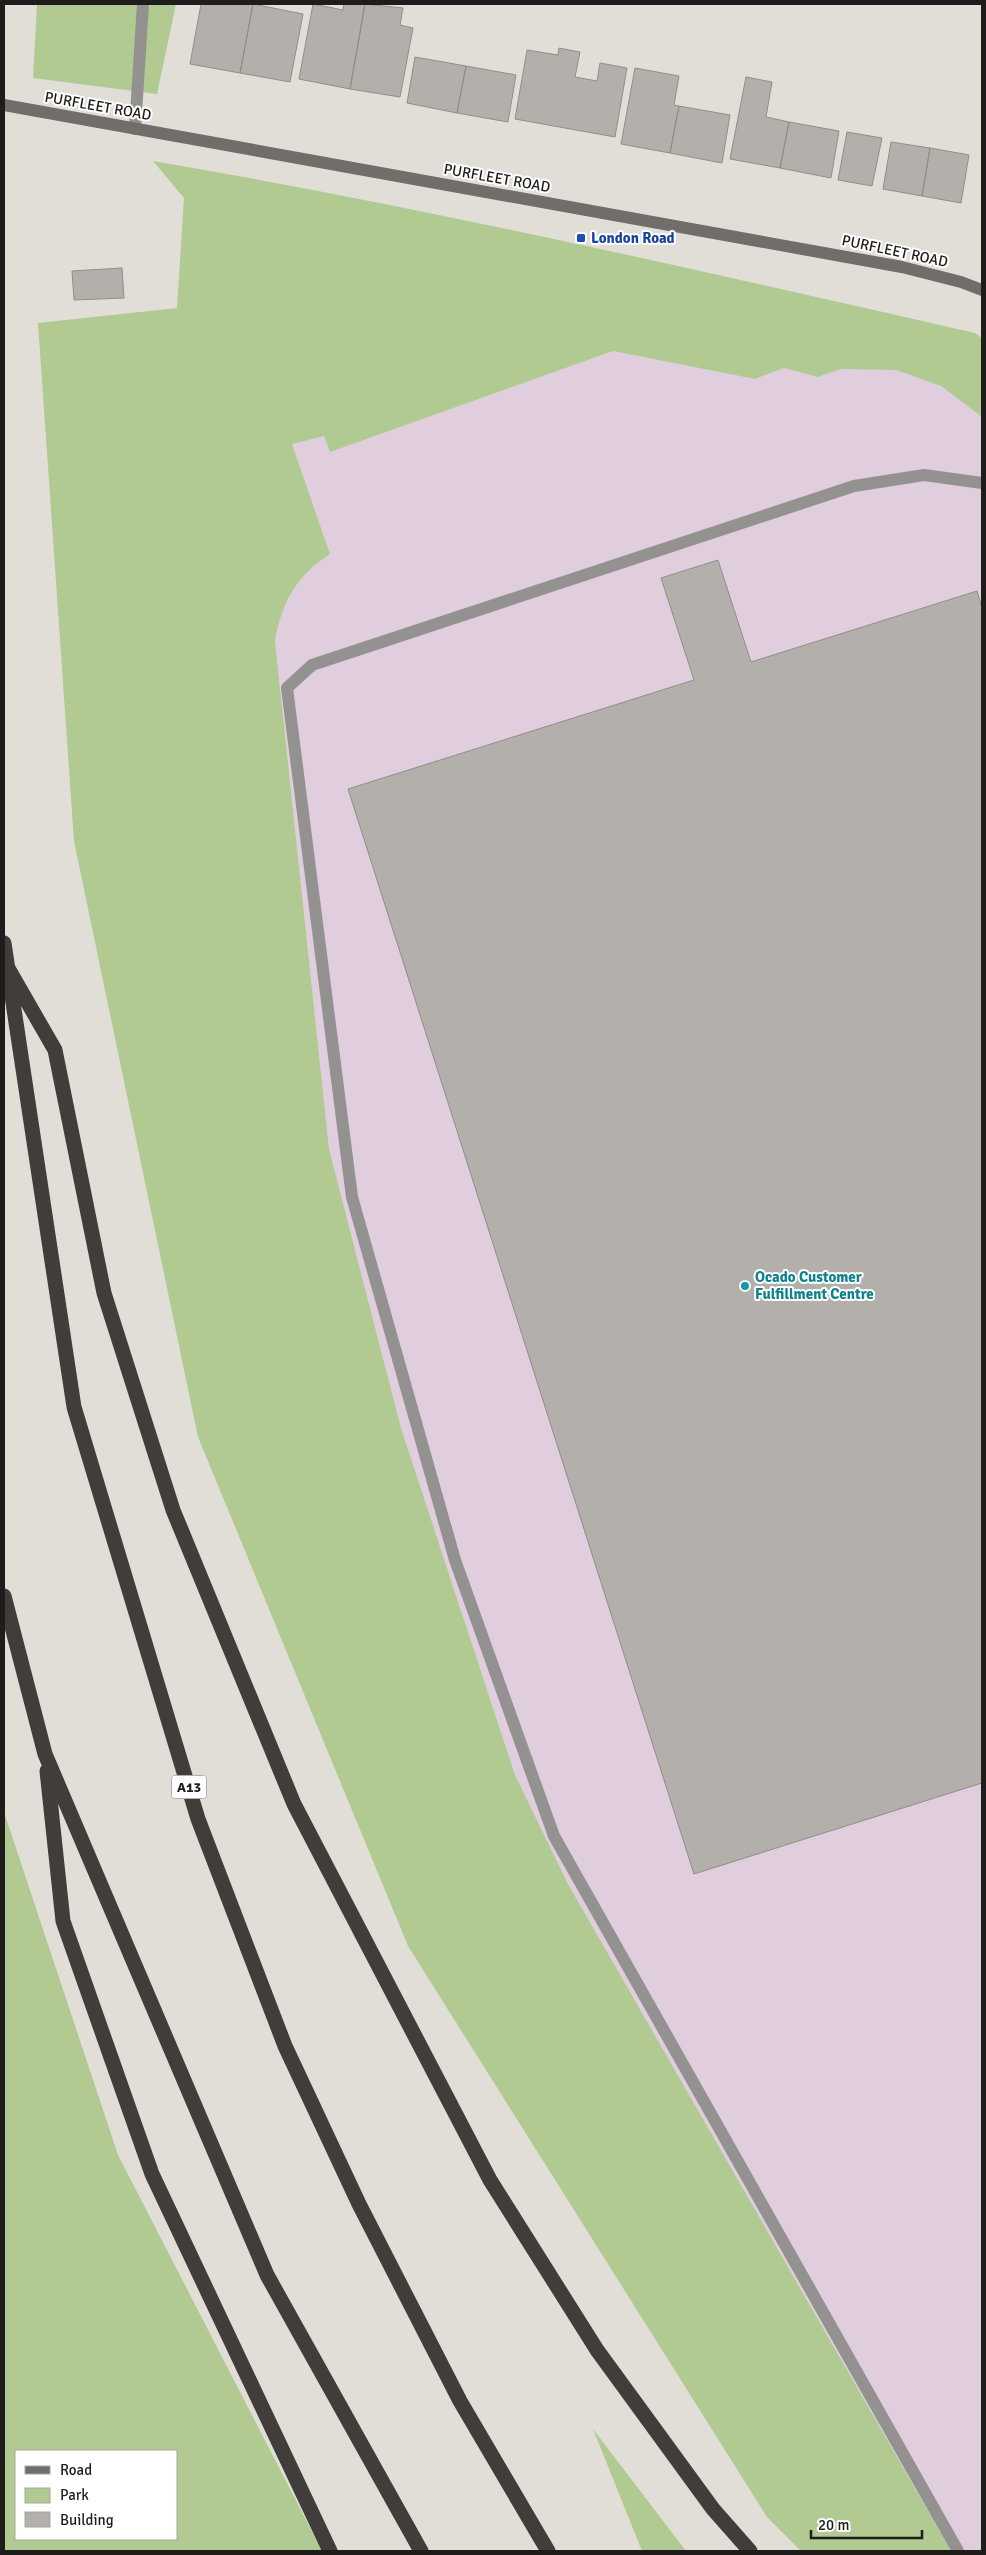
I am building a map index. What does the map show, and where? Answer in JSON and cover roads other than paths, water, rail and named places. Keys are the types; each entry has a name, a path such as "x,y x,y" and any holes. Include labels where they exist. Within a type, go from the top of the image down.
{"highway":[{"name":"A13","path":"4,943 5,963 74,1407 198,1819 286,2046 359,2204 460,2401 548,2551"},
{"path":"5,963 55,1050 104,1293 173,1510 294,1804 490,2180 597,2350 713,2509 750,2551"},
{"path":"4,1596 45,1754 63,1921 152,2174 330,2551"},
{"path":"45,1754 267,2275 421,2551"}],"street":[{"name":"PURFLEET ROAD","path":"4,105 902,267 961,282 982,290"}],"lane":[{"path":"135,129 143,4"},
{"path":"958,2551 554,1836 455,1560 352,1196 287,688 312,665 854,486 924,475 982,483"}],"place":[{"name":"London Road","path":"581,238"},
{"name":"Ocado Customer Fulfillment Centre","path":"745,1286"}]}
